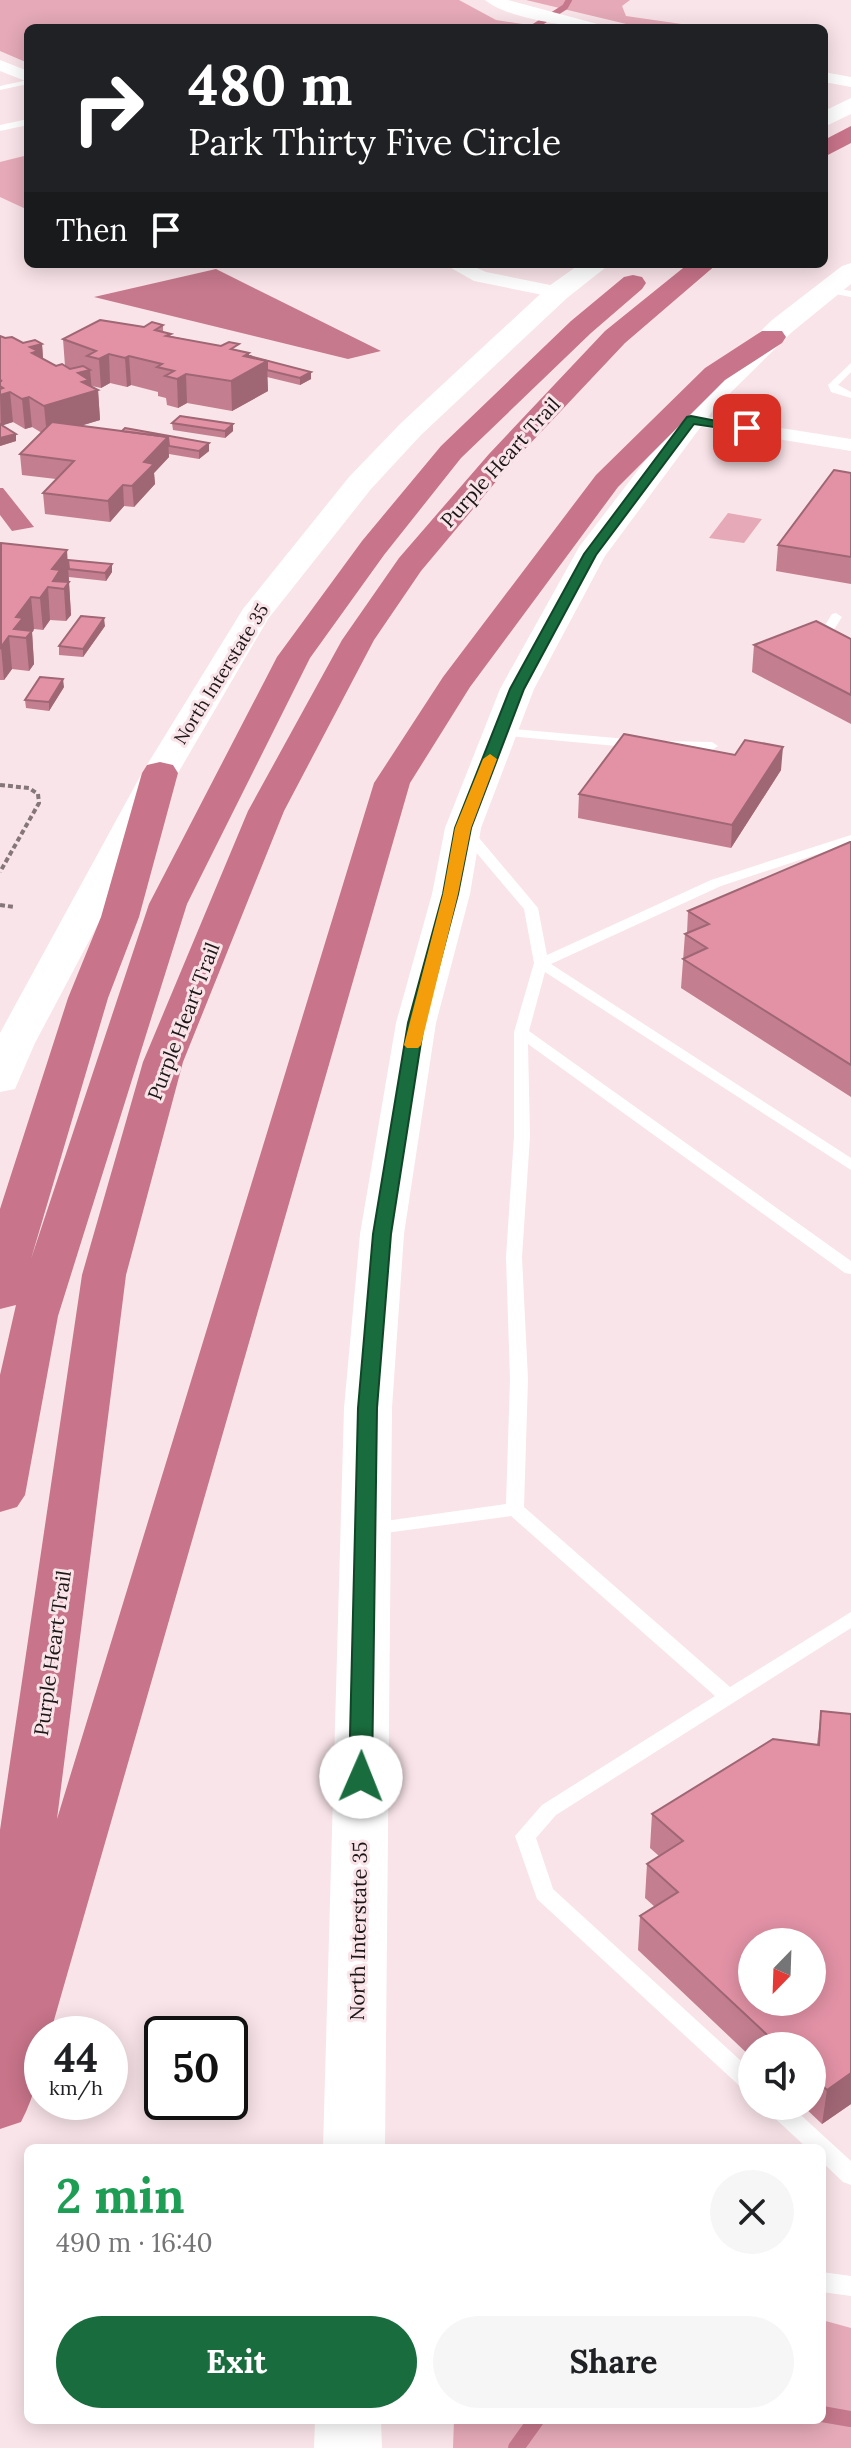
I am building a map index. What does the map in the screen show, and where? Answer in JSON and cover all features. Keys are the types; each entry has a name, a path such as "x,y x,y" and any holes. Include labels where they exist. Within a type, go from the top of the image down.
{"highway":[{"path":"833,162 851,133"},
{"name":"Purple Heart Trail","path":"0,1495 35,1316 168,904 294,657 373,548 451,452 581,327 651,268"},
{"name":"Purple Heart Trail","path":"0,2031 104,1275 163,1062 266,811 358,640 410,565 499,460 615,337 699,268"},
{"path":"0,2104 392,783 455,684 607,481 715,374 772,337"},
{"path":"0,1295 23,1206 88,998 120,917 160,773"}],"main road":[{"path":"828,118 851,105"},
{"name":"North Interstate 35","path":"0,1080 15,1043 160,773 254,616 360,483 411,429 558,292 591,268"},
{"name":"North Interstate 35","path":"354,2144 368,1408 382,1234 416,1023 451,894 463,828 517,689 590,554 698,411 772,337 839,292 851,271"},
{"path":"348,2424 348,2448"}],"street":[{"path":"500,3 581,24"},
{"path":"0,65 24,77"},
{"path":"828,70 851,73"},
{"path":"828,78 851,82"},
{"path":"462,268 481,277 558,292"},
{"path":"698,411 851,426"},
{"path":"698,411 851,445"}],"lane":[{"path":"0,88 24,80"},
{"path":"0,128 24,123"},
{"path":"851,366 833,385 835,390 851,395"},
{"path":"836,617 823,638 851,643"},
{"path":"501,732 603,743 712,746"},
{"path":"463,828 531,908 541,963 521,1032 522,1136 514,1257 519,1379 515,1509"},
{"path":"541,963 716,883 848,842"},
{"path":"541,963 851,1165"},
{"path":"521,1032 851,1269"},
{"path":"365,1530 515,1509 728,1696"},
{"path":"738,2071 544,1893 525,1836 549,1810 851,1619"},
{"path":"791,2120 818,2144"},
{"path":"826,2152 851,2175"},
{"path":"826,2283 851,2286"}],"path":[{"path":"0,785 29,788 38,794 39,803 0,872"},
{"path":"0,905 14,907"}],"shaded area":[{"path":"0,0 459,0 496,20 522,24 24,24 24,61 0,51"},
{"path":"526,0 630,0 622,6 626,16 681,24 626,24"},
{"path":"24,156 24,208 0,197 0,162"},
{"path":"216,269 381,351 348,359 94,297"},
{"path":"0,488 34,527 12,531 0,515"},
{"path":"728,513 762,519 744,543 709,538"},
{"path":"826,2321 851,2328 851,2448 453,2448 454,2424 826,2424"}],"building":[{"path":"100,320 144,327 152,322 163,325 155,330 171,334 166,336 221,346 229,342 239,344 231,349 249,353 244,356 267,361 231,381 186,374 177,379 165,376 174,371 157,367 162,364 129,356 109,354 99,359 87,356 96,351 63,339"},
{"path":"0,336 12,337 23,343 35,340 42,344 30,347 38,351 32,353 56,366 62,364 70,369 83,366 90,370 78,373 89,380 82,382 98,390 44,406 29,397 22,399 10,392 0,395 3,388 0,386"},
{"path":"249,356 311,372 300,378 267,370 267,361"},
{"path":"180,416 233,424 225,431 172,423"},
{"path":"52,422 168,437 144,462 154,464 132,486 123,485 108,501 43,493 74,461 20,454"},
{"path":"0,424 16,434 0,438"},
{"path":"125,428 209,443 199,451 169,446 168,437 122,431"},
{"path":"834,470 851,473 851,557 778,545"},
{"path":"1,543 67,550 52,569 60,570 53,581 69,582 64,589 48,587 40,598 31,597 16,617 23,618 14,629 32,631 26,638 9,636 1,647"},
{"path":"68,560 112,564 105,573 69,569"},
{"path":"81,616 104,618 83,649 59,646"},
{"path":"816,621 851,639 851,695 754,645"},
{"path":"40,677 63,679 49,702 25,700"},
{"path":"624,734 735,755 745,740 783,747 732,825 579,794"},
{"path":"851,842 851,1065 683,959 707,948 685,934 709,924 688,911"},
{"path":"821,1711 851,1714 851,2073 827,2090 826,2032 764,2032 747,2016 826,2016 826,1928 738,1928 738,2008 640,1916 678,1892 647,1864 683,1841 652,1814 773,1739 819,1745"}],"waterway":[{"path":"538,24 565,7 569,0"},
{"path":"826,2415 851,2419"},
{"path":"516,2448 533,2424"}],"slow traffic":[{"path":"413,1045 416,1023 451,894 463,828 490,759"}],"route":[{"path":"361,1777 368,1408 382,1234 416,1023 451,894 463,828 517,689 590,554 691,420 747,428"}]}
